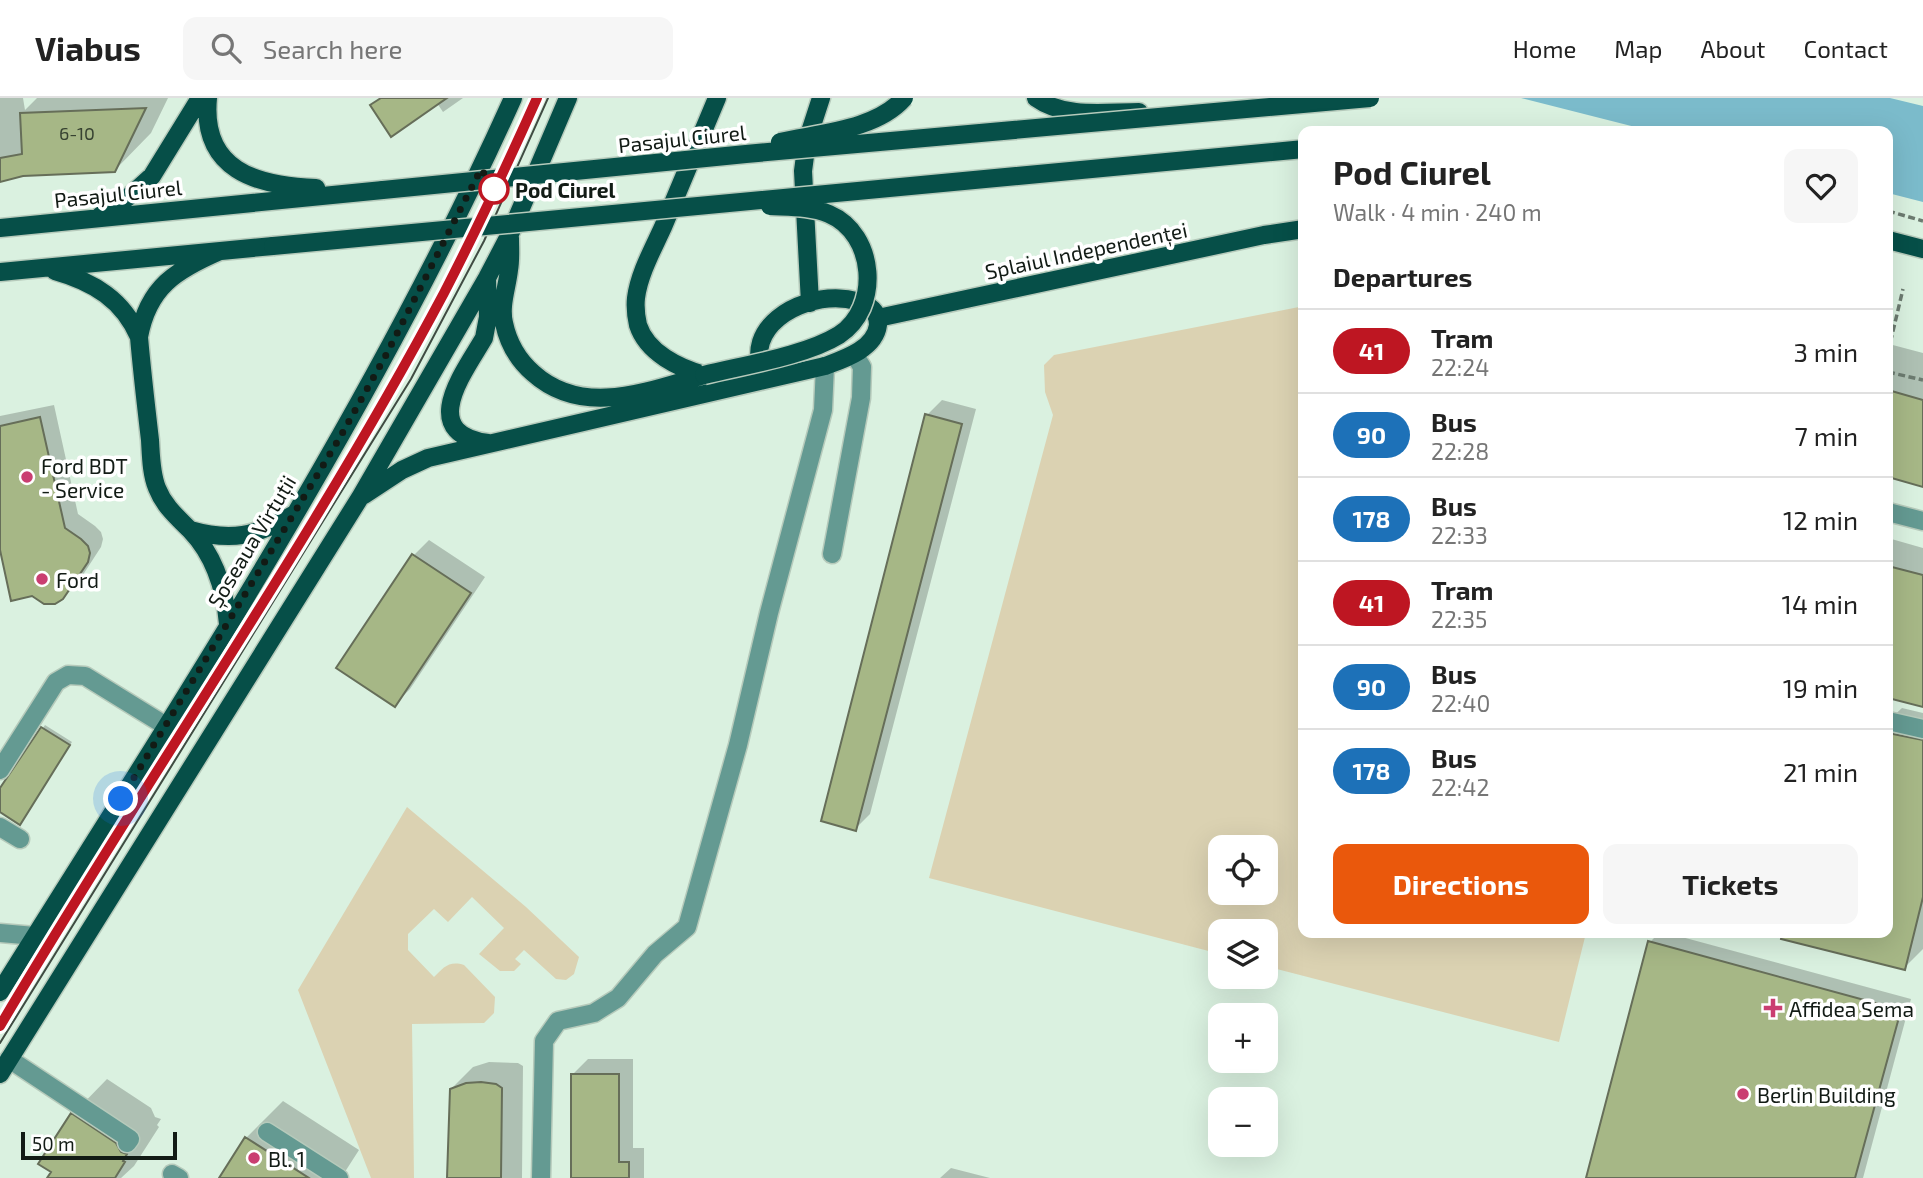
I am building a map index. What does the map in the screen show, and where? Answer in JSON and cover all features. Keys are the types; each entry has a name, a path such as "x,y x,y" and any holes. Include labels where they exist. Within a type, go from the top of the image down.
{"main road":[{"path":"96,219 131,195 152,176 200,98"},
{"path":"208,98 207,124 210,136 217,151 240,172 276,185 383,190"},
{"name":"Șoseaua Virtuții","path":"0,992 296,513 392,344 471,193 513,98"},
{"path":"5,1066 361,496 510,234 568,98"},
{"path":"704,375 678,365 655,349 639,326 636,308 639,286 649,260 717,98"},
{"path":"810,303 803,171 807,141 821,98"},
{"path":"746,154 777,143 873,119 898,105 904,98"},
{"path":"1036,98 1065,111 1147,112 1167,116"},
{"name":"Pasajul Ciurel","path":"0,228 746,154 1370,98"},
{"path":"3,273 1298,150"},
{"path":"510,234 511,257 503,321 516,353 540,379 577,396 606,399 636,394 799,351 838,336 851,325 859,314 868,287 866,260 860,246 844,224 830,214 811,209 718,203"},
{"name":"Splaiul Independenței","path":"878,318 1298,230"},
{"path":"1893,241 1923,249"},
{"path":"220,251 193,262 174,274 160,288 142,321 139,337 156,485 167,508 190,530 204,549 226,597 228,624"},
{"path":"45,268 93,285 109,295 124,310 139,337"},
{"path":"487,278 487,328 454,390 449,410 463,435 480,442 495,444"},
{"path":"361,496 428,458 825,366 854,354 872,339 878,326 878,318 867,305 851,300 835,299 810,303 787,312 776,319 767,330 759,351 763,380"},
{"path":"190,530 227,537 247,535 257,533 296,513"}],"street":[{"path":"832,554 861,398 862,367 854,354"},
{"path":"541,1178 544,1041 558,1021 594,1013 618,998 655,954 687,927 823,410 825,366"},
{"path":"1893,513 1923,521"},
{"path":"0,770 56,682 68,675 85,676 166,726"},
{"path":"1893,722 1923,729"},
{"path":"0,827 20,839"},
{"path":"0,933 35,936"},
{"path":"5,1066 130,1139 127,1143"},
{"path":"267,1132 339,1178"}],"path":[{"path":"1893,212 1923,220"},
{"path":"1893,331 1903,289"},
{"path":"1893,373 1923,380"}],"shaded area":[{"path":"1298,307 1298,938 1585,938 1559,1042 1278,969 1278,919 1208,919 1208,951 929,878 1053,415 1045,392 1044,365 1054,355"},
{"path":"407,807 526,907 579,957 574,974 566,980 556,979 524,950 515,959 521,964 514,971 500,971 479,954 504,928 472,897 448,922 434,909 408,934 408,950 434,977 450,964 464,965 495,997 494,1013 484,1023 412,1024 414,1178 371,1178 298,990"}],"water":[{"path":"1521,98 1890,98 1923,106 1923,202 1893,194 1893,126 1631,126"}],"building":[{"path":"381,98 447,98 391,137 370,105"},
{"path":"146,108 115,172 23,176 0,182 0,158 22,154 20,113"},
{"path":"1893,391 1923,400 1923,487 1893,478"},
{"path":"925,414 962,424 856,831 821,821"},
{"path":"40,417 65,528 88,546 90,553 88,562 63,599 55,604 44,604 32,596 11,601 0,550 0,426"},
{"path":"412,554 471,593 395,707 336,668"},
{"path":"1893,567 1923,575 1923,707 1893,699"},
{"path":"41,727 70,745 20,825 0,812 0,788"},
{"path":"1893,734 1923,740 1923,897 1905,970 1781,939 1893,938"},
{"name":"Berlin Building","path":"1648,941 1901,1010 1855,1178 1586,1178"},
{"path":"571,1074 619,1074 619,1162 629,1162 629,1178 571,1178"},
{"path":"466,1083 496,1084 502,1088 501,1178 447,1178 450,1089"},
{"path":"71,1113 116,1143 121,1152 127,1154 115,1178 47,1178 51,1172 38,1164"},
{"name":"Bl. 1","path":"245,1137 309,1178 219,1178"}],"tram line":[{"path":"273,584 444,293 537,98"},
{"name":"41","path":"0,1026 188,724 365,430 444,293 537,98"},
{"path":"0,1043 411,379 484,241 548,98"}],"place":[{"name":"Pod Ciurel","path":"494,189"},
{"name":"Ford BDT - Service","path":"27,477"},
{"name":"Ford","path":"42,579"},
{"name":"Affidea Sema","path":"1773,1008"},
{"name":"Berlin Building","path":"1743,1094"},
{"name":"Bl. 1","path":"254,1158"}],"route":[{"path":"121,799 339,439 386,355 481,169 494,189"}]}
